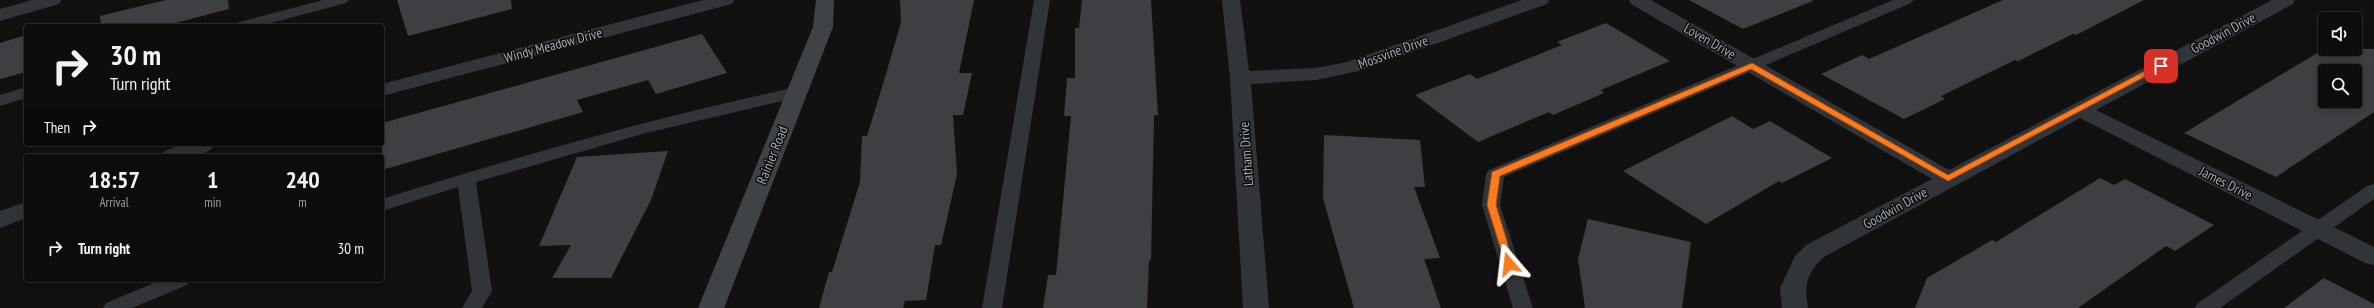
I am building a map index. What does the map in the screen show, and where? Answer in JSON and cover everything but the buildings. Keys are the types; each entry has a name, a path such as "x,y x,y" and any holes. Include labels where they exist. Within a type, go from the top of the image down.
{"street":[{"path":"0,15 52,0"},
{"name":"Windy Meadow Drive","path":"384,89 725,0"},
{"name":"Rainier Road","path":"711,308 823,27 825,0"},
{"name":"Latham Drive","path":"1231,0 1240,78 1256,308"},
{"name":"Mossvine Drive","path":"1240,78 1316,74 1352,67 1540,0"},
{"name":"Loven Drive","path":"1638,0 1948,178"},
{"name":"Goodwin Drive","path":"1795,308 1792,288 1804,262 1815,252 1948,178 2286,0"},
{"name":"James Drive","path":"2078,110 2374,257"},
{"path":"178,154 200,146"},
{"path":"0,220 24,210"}],"lane":[{"path":"250,24 341,0"},
{"path":"992,308 1042,0"},
{"path":"1522,308 1491,205 1495,174 1906,0"},
{"path":"384,204 466,179 720,108 797,92"},
{"path":"0,101 24,93"},
{"path":"466,179 482,291 472,308"},
{"path":"2205,308 2374,190"},
{"path":"113,308 175,282"}],"route":[{"path":"1509,264 1491,205 1495,174 1752,66 1948,178 2161,66"}]}
